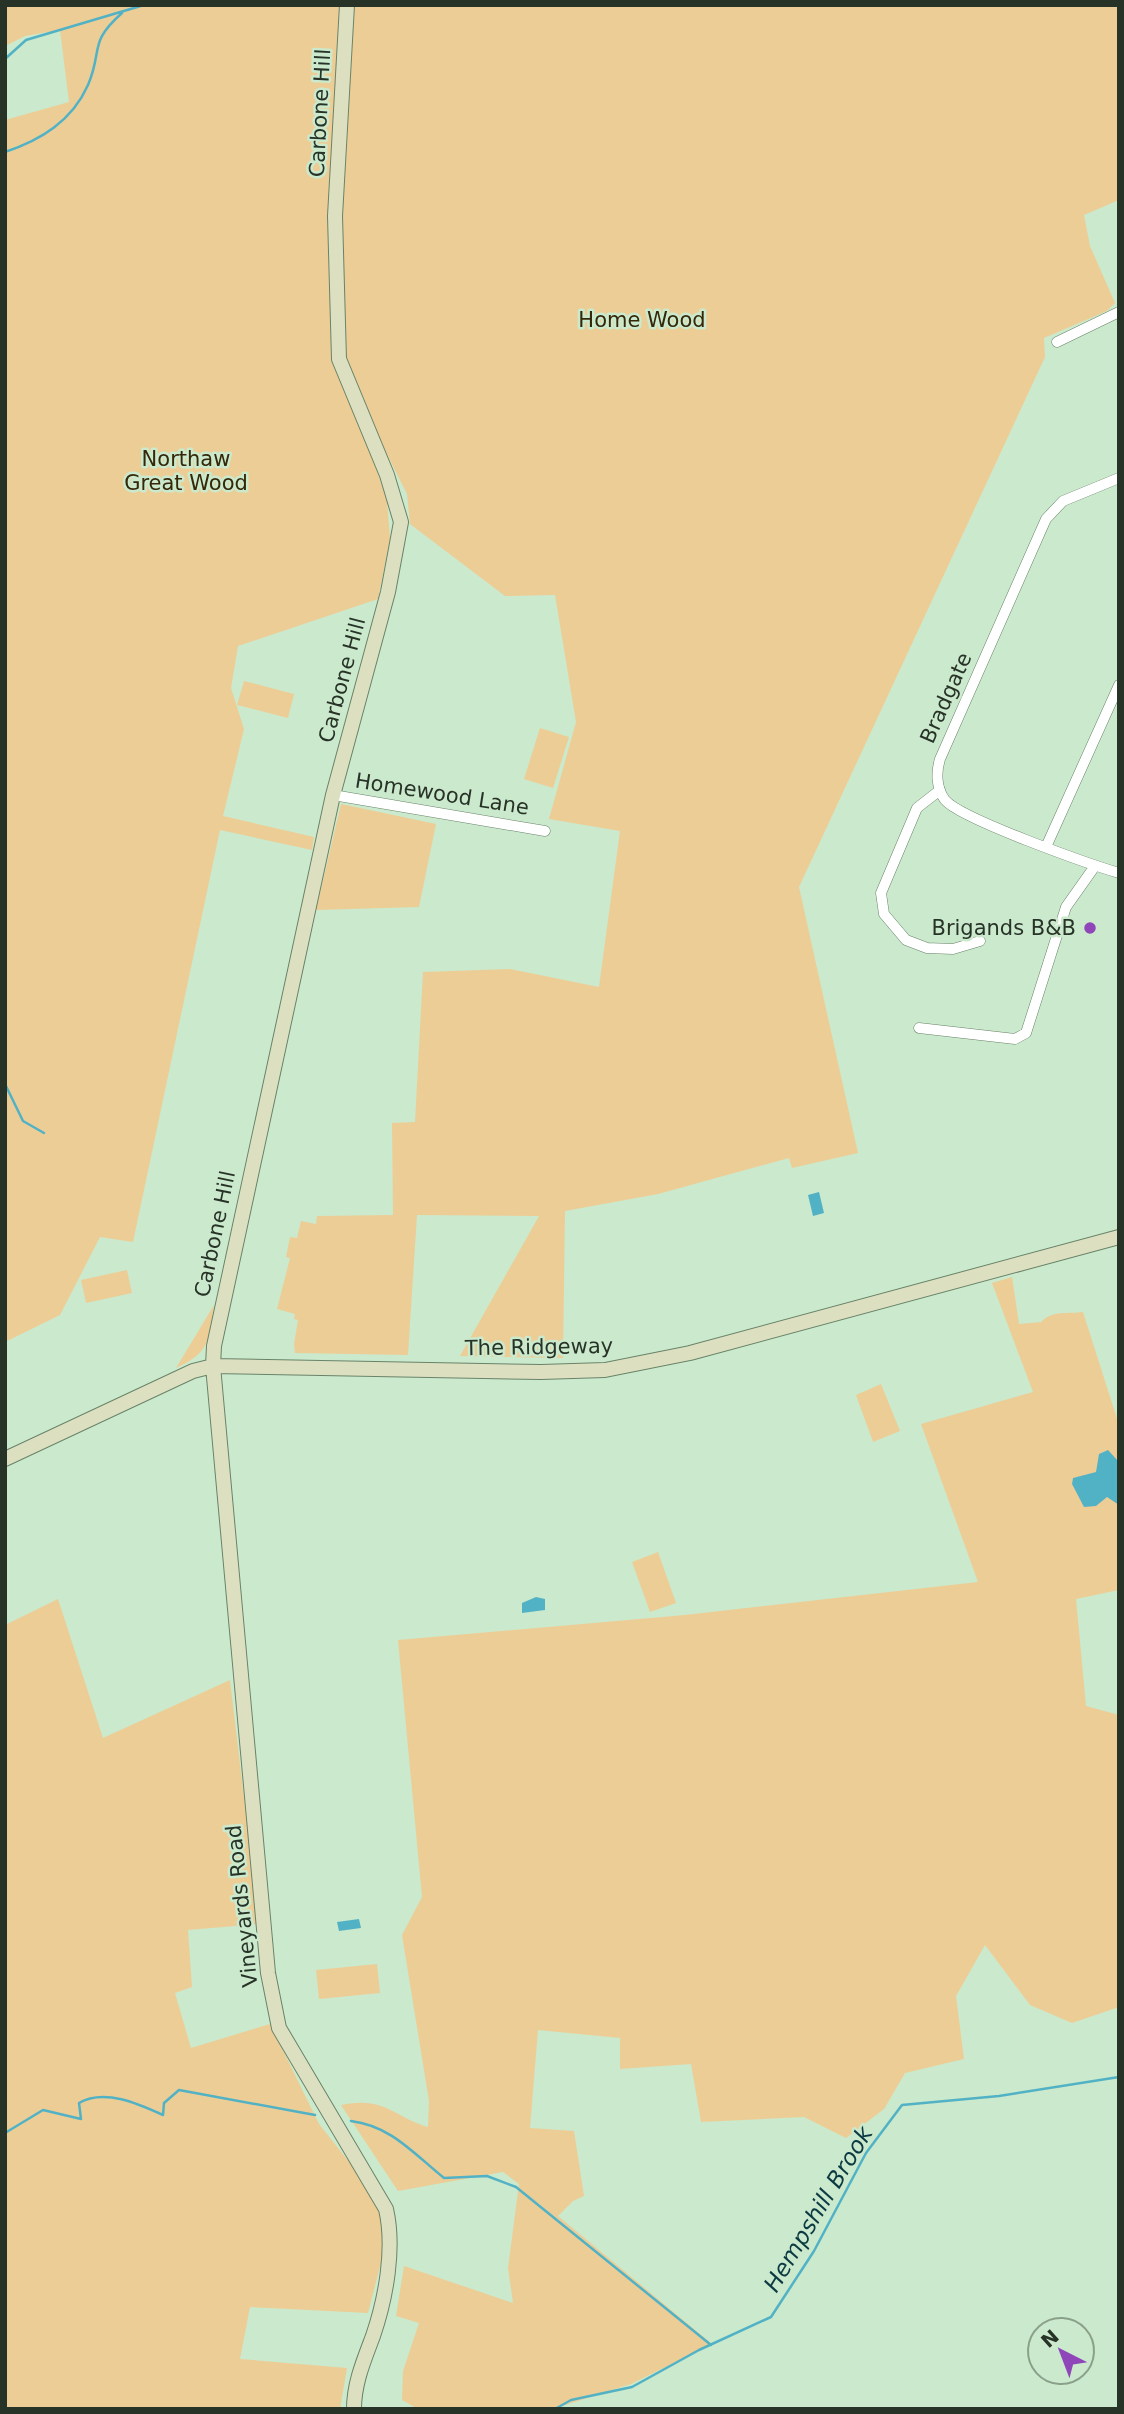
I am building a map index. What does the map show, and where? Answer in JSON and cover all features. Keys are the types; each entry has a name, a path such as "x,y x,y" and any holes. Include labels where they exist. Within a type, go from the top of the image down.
{"street":[{"name":"Carbone Hill","path":"213,1366 214,1346 236,1234 333,795 388,592 401,522 387,475 339,359 335,216 347,5"},
{"path":"1057,342 1119,312"},
{"name":"Bradgate","path":"940,790 937,777 940,759 1046,519 1063,501 1119,478"},
{"path":"1046,847 1119,685"},
{"path":"980,941 953,950 928,948 906,940 884,914 881,893 917,808 940,790 957,809 1046,847 1119,873"},
{"name":"Homewood Lane","path":"333,795 545,831"},
{"path":"919,1028 1015,1039 1026,1033 1066,907 1095,866"},
{"name":"The Ridgeway","path":"5,1459 193,1371 213,1366 541,1372 605,1370 690,1353 1119,1237"},
{"name":"Vineyards Road","path":"213,1366 236,1646 271,1987 279,2028 386,2208 391,2232 379,2314 362,2360 354,2409"}],"green space":[{"path":"5,5 1119,5 1119,200 1084,215 1090,246 1115,303 1107,311 1044,338 1045,357 799,887 858,1153 792,1168 789,1158 658,1194 565,1211 563,1358 460,1356 539,1216 417,1215 408,1355 295,1353 298,1320 294,1319 295,1314 277,1309 290,1258 286,1257 290,1237 297,1238 301,1221 316,1224 317,1216 393,1215 392,1123 415,1122 423,972 510,969 599,987 620,831 549,819 576,722 555,595 505,596 410,524 407,494 342,365 387,501 390,538 378,599 238,646 231,688 244,729 223,816 314,837 312,850 220,830 133,1242 100,1237 60,1315 5,1342 5,120 69,102 60,30 25,36 5,46"},
{"path":"244,681 294,694 288,718 237,705"},
{"path":"540,728 569,737 553,788 524,779"},
{"path":"341,804 436,824 419,907 316,910"},
{"path":"127,1270 132,1293 86,1303 81,1280"},
{"path":"1012,1277 1019,1324 1041,1322 1055,1314 1083,1312 1119,1425 1119,1590 1076,1599 1086,1706 1119,1715 1119,2007 1072,2023 1030,2005 985,1945 956,1996 964,2059 905,2073 884,2109 846,2138 804,2117 701,2122 691,2064 620,2069 620,2038 538,2030 530,2128 574,2131 584,2196 573,2201 558,2216 712,2344 631,2384 553,2409 418,2409 402,2400 403,2371 419,2323 396,2316 404,2266 513,2303 508,2268 519,2184 503,2172 398,2191 341,2105 378,2105 428,2127 429,2101 402,1935 422,1897 398,1640 685,1615 978,1582 921,1424 1033,1392 992,1283"},
{"path":"214,1305 209,1337 202,1351 176,1368"},
{"path":"881,1384 900,1431 873,1442 856,1395"},
{"path":"658,1552 676,1603 650,1612 632,1562"},
{"path":"58,1599 103,1738 230,1680 259,1924 188,1930 192,1987 175,1993 191,2048 270,2024 319,2124 365,2182 384,2223 384,2251 368,2313 250,2307 240,2359 347,2368 340,2409 5,2409 5,1625"},
{"path":"377,1964 380,1993 319,1999 316,1970"}],"water":[{"path":"819,1192 824,1213 813,1216 808,1195"},
{"path":"1108,1450 1118,1461 1119,1505 1107,1497 1096,1506 1084,1507 1072,1484 1073,1478 1096,1472 1099,1454"},
{"path":"536,1597 545,1599 545,1610 522,1613 522,1603"},
{"path":"359,1919 361,1928 339,1931 337,1922"}],"waterway":[{"path":"5,59 26,40 144,5"},
{"path":"5,152 43,135 73,109 88,85 104,32 122,13"},
{"path":"5,1084 23,1121 44,1133"},
{"name":"Hempshill Brook","path":"555,2409 571,2400 632,2387 699,2350 771,2317 814,2251 866,2153 902,2105 999,2096 1119,2077"},
{"path":"5,2133 43,2110 81,2119 79,2103 99,2097 121,2099 163,2115 164,2103 179,2090 315,2115"},
{"path":"351,2121 390,2135 444,2178 487,2176 516,2187 711,2345"}],"place":[{"name":"Brigands B&B","path":"1090,928"}],"park label":[{"name":"Home Wood","path":"642,320"},
{"name":"Northaw Great Wood","path":"186,471"}]}
